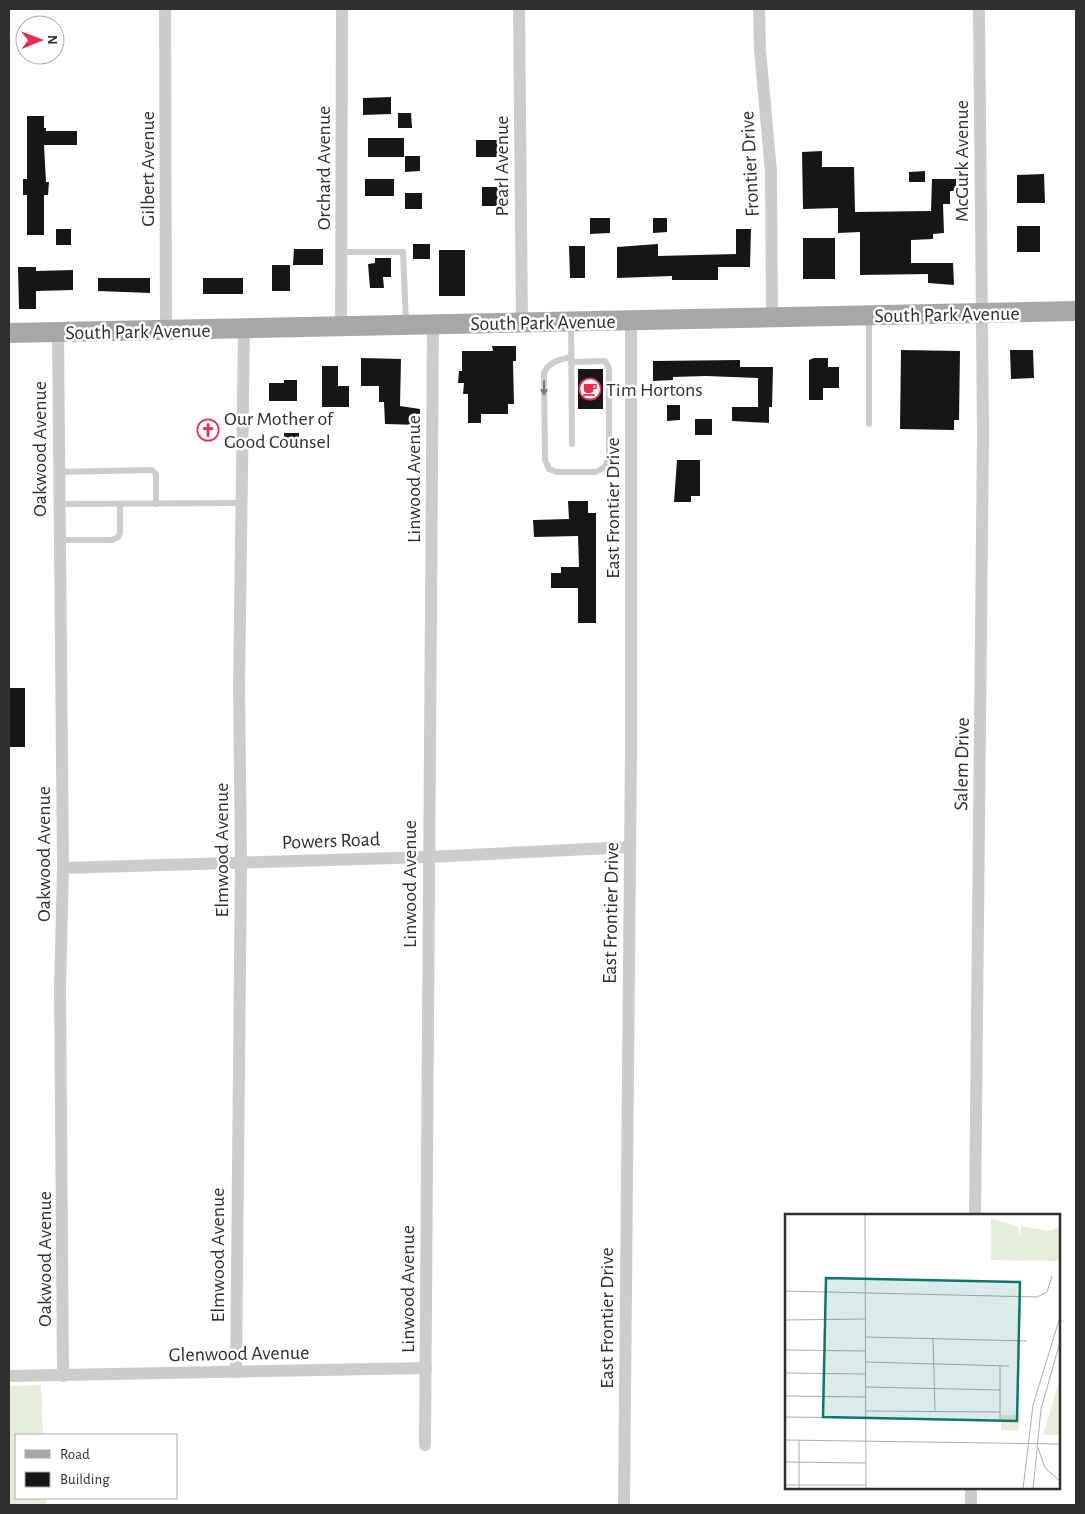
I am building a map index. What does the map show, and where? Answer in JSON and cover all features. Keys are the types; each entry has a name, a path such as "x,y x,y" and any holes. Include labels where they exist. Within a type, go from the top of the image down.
{"main road":[{"name":"South Park Avenue","path":"9,333 981,314 1076,310"}],"street":[{"name":"Gilbert Avenue","path":"165,9 166,330"},
{"name":"Orchard Avenue","path":"341,326 342,9"},
{"name":"Pearl Avenue","path":"519,9 522,323"},
{"name":"Frontier Drive","path":"759,9 760,50 771,172 772,318"},
{"name":"McGurk Avenue","path":"978,9 981,314"},
{"name":"Salem Drive","path":"975,1214 983,452 981,314"},
{"name":"East Frontier Drive","path":"624,1505 630,847 631,320"},
{"name":"Linwood Avenue","path":"425,1445 433,324"},
{"name":"Elmwood Avenue","path":"236,1372 244,329"},
{"name":"Oakwood Avenue","path":"58,332 58,504 63,868 60,996 59,1376"},
{"name":"Powers Road","path":"63,868 428,856 630,847"},
{"name":"Glenwood Avenue","path":"9,1376 426,1368"},
{"path":"971,1489 971,1505"}],"lane":[{"path":"341,252 404,252 406,325"},
{"path":"868,316 869,424"},
{"path":"571,322 572,444"},
{"path":"571,359 605,361 609,368 608,458 605,467 596,472 557,472 549,469 545,460 544,373 547,367 556,361 571,359"},
{"path":"58,472 152,470 156,474 156,504"},
{"path":"58,504 243,503"},
{"path":"59,540 112,540 118,537 120,533 120,504"}],"green space":[{"path":"41,1385 43,1434 15,1434 15,1499 46,1499 46,1505 9,1505 9,1386"}],"building":[{"path":"391,97 391,114 363,115 363,98"},
{"path":"398,113 411,113 412,128 398,128"},
{"path":"27,116 44,116 44,128 46,128 46,131 77,131 77,145 44,145 46,182 49,182 48,195 44,195 44,235 27,235 27,195 23,195 23,179 27,179"},
{"path":"368,138 404,138 404,157 368,157"},
{"path":"476,140 500,140 500,157 476,157"},
{"path":"822,151 822,167 854,167 855,212 931,211 932,179 956,179 956,191 950,191 950,204 943,204 944,233 933,234 933,239 911,240 911,263 953,263 954,285 928,283 928,274 860,275 860,232 838,233 838,208 803,209 802,152"},
{"path":"405,156 420,156 420,171 405,172"},
{"path":"925,171 925,182 909,182 909,172"},
{"path":"1044,174 1045,203 1017,203 1017,175"},
{"path":"365,179 394,179 394,196 365,196"},
{"path":"482,187 500,187 500,206 482,206"},
{"path":"405,193 422,193 422,209 405,209"},
{"path":"590,218 610,218 610,233 590,234"},
{"path":"653,218 667,218 667,232 653,233"},
{"path":"1017,226 1040,226 1040,252 1017,252"},
{"path":"56,229 71,229 71,245 56,245"},
{"path":"736,229 751,229 750,267 718,267 718,280 672,280 672,276 617,278 617,247 658,244 658,256 736,254"},
{"path":"803,238 835,238 835,279 803,279"},
{"path":"413,244 430,244 430,259 413,259"},
{"path":"569,246 585,246 585,278 570,278"},
{"path":"294,249 323,249 323,265 293,265"},
{"path":"439,250 465,250 465,296 439,296"},
{"path":"375,258 391,258 391,277 383,277 384,288 370,288 368,264 375,263"},
{"path":"272,265 290,265 290,291 272,291"},
{"path":"18,267 36,267 36,271 73,270 73,290 36,291 36,309 19,309"},
{"path":"98,278 150,278 150,293 98,291"},
{"path":"203,278 243,278 243,294 203,294"},
{"path":"492,346 516,346 516,361 513,361 514,404 508,404 508,414 481,414 481,423 468,423 468,394 463,394 464,383 458,383 459,371 462,371 462,351 493,351"},
{"path":"901,350 960,351 959,420 954,420 954,430 900,429"},
{"path":"1010,350 1033,350 1034,378 1011,379"},
{"path":"361,358 401,359 400,406 420,409 420,425 385,424 384,402 379,402 379,386 361,386"},
{"path":"828,358 828,367 839,367 839,388 823,388 823,400 809,400 809,360"},
{"path":"740,360 740,367 773,367 772,407 769,407 769,423 732,421 732,407 758,407 758,378 706,376 673,377 673,380 653,381 653,361"},
{"path":"322,366 338,366 338,386 349,386 349,407 322,407"},
{"name":"Tim Hortons","path":"578,369 603,369 603,409 578,409"},
{"path":"284,380 297,380 297,401 269,401 269,383 284,383"},
{"path":"667,405 680,405 680,420 667,421"},
{"path":"695,419 712,419 712,435 695,435"},
{"path":"284,433 299,433 299,446 285,446"},
{"path":"677,460 700,460 700,496 691,496 691,502 674,502"},
{"path":"568,501 588,501 588,513 596,513 596,623 578,623 578,588 551,588 551,573 561,573 561,567 579,567 578,536 534,537 533,520 569,519"},
{"path":"9,688 25,688 25,747 9,747"}],"place":[{"name":"Tim Hortons","path":"590,389"},
{"name":"Our Mother of Good Counsel","path":"208,430"}]}
